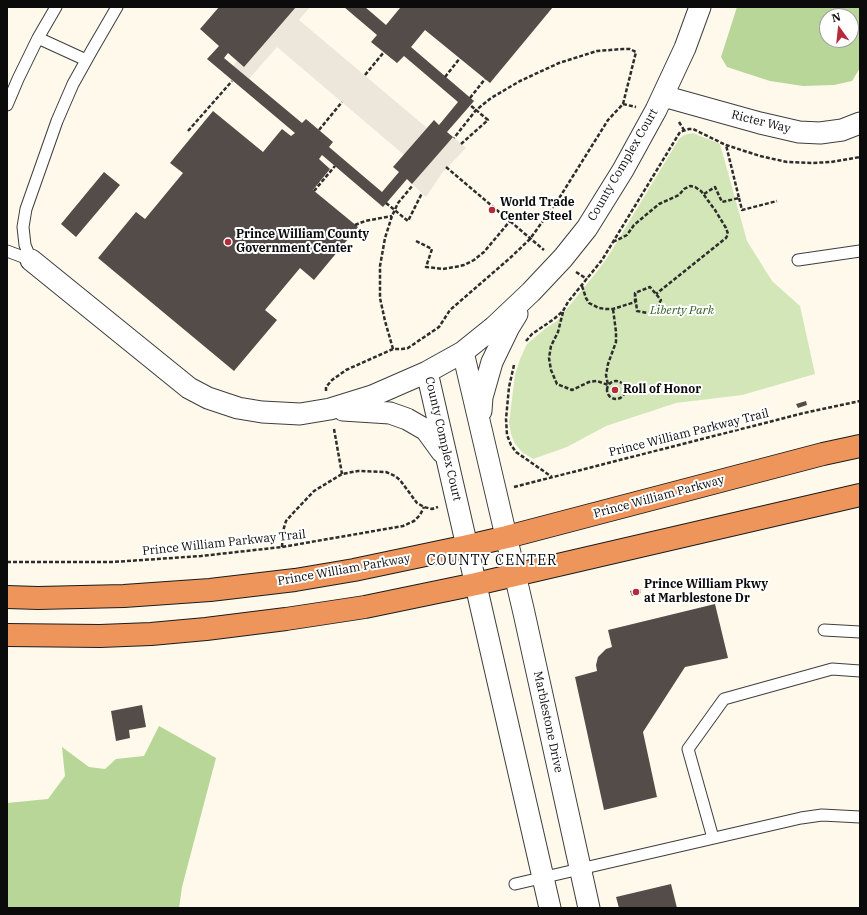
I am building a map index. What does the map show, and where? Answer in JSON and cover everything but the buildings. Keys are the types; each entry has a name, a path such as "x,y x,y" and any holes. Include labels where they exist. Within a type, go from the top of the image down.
{"highway":[{"name":"Prince William Parkway","path":"7,596 38,598 124,596 210,590 294,580 340,572 507,537 824,454 860,446"},
{"path":"7,635 100,636 206,629 286,619 341,610 515,576 860,495"}],"street":[{"name":"County Complex Court","path":"468,546 446,458 427,372 463,352 494,327 532,292 587,228 624,170 663,96 685,48 700,7"},
{"name":"Ricter Way","path":"663,96 760,123 799,132 820,133 842,130 860,123"},
{"path":"31,260 189,388 202,395 238,408 262,412 300,414 330,409 372,396 427,372"},
{"path":"483,436 480,414 482,397 492,362 509,327 532,292"},
{"path":"463,352 507,537"},
{"path":"330,409 390,413 407,418 426,430 446,458"},
{"name":"Marblestone Drive","path":"507,537 589,908"},
{"path":"468,546 550,908"}],"lane":[{"path":"7,105 38,38 56,7"},
{"path":"31,260 26,245 23,227 26,208 57,121 73,84 118,7"},
{"path":"38,38 86,60"},
{"path":"7,251 31,260"},
{"path":"798,260 860,251"},
{"path":"824,630 860,632"},
{"path":"713,838 688,749 724,698 832,670 860,671"},
{"path":"515,884 812,816 830,815 860,817"}],"path":[{"path":"342,474 326,387 332,380 359,363 393,349 402,350 408,348 440,327 450,310 500,268 530,239 558,200 608,120 623,104 636,52 630,49 603,50 584,54 559,63 503,90 491,98 476,110 454,138"},
{"path":"365,75 384,52"},
{"path":"445,77 460,58"},
{"path":"470,98 485,79"},
{"path":"188,131 232,81"},
{"path":"319,130 342,102"},
{"path":"461,144 488,120 470,105"},
{"path":"608,385 597,381 589,382 572,390 557,384 551,370 549,358 551,346 558,332 563,311 568,302 602,260 680,132 693,129 726,145 760,156 787,162 831,162 860,157"},
{"path":"726,145 742,210 777,201"},
{"path":"314,191 335,166"},
{"path":"446,167 530,239 587,279"},
{"path":"393,349 383,311 380,281 385,238 395,210 402,198 413,185"},
{"path":"613,243 627,236 634,225 659,204 679,195 684,189 690,186 695,187 704,194 726,228 728,234 726,238 656,294"},
{"path":"704,194 715,187 722,202 739,198"},
{"path":"386,203 408,221 422,193"},
{"path":"355,225 366,221 392,216"},
{"path":"416,241 432,249 426,266 443,269 455,267 464,265 474,260 484,252 510,221"},
{"path":"582,285 589,303 599,308 612,308 635,302 635,293"},
{"path":"650,287 656,294 661,300 653,314 637,311 635,293 650,287"},
{"path":"608,385 612,382 622,384 624,388 622,396 616,399 609,396 607,392 608,385 606,375 608,364 616,342 612,308"},
{"path":"525,342 532,334 563,311"},
{"path":"515,362 509,387 506,435 511,446 516,452 552,477"},
{"name":"Prince William Parkway Trail","path":"524,485 789,416 860,401"},
{"path":"282,547 283,532 286,521 314,491 342,474 358,471 386,472 400,480 417,503 432,509"},
{"name":"Prince William Parkway Trail","path":"7,562 129,562 208,556 282,547 403,526 414,521 420,515 424,507"}],"green space":[{"path":"737,7 860,7 860,68 852,81 834,85 803,86 770,81 727,67 721,57"},
{"name":"Liberty Park","path":"693,133 720,144 747,241 772,281 800,306 815,374 742,395 676,403 606,426 567,447 533,459 522,452 515,444 509,423 515,375 527,344 557,321 599,269 679,139 684,135"},
{"path":"159,726 216,758 182,887 179,908 7,908 7,803 48,799 65,776 62,747 89,767 105,769 116,759 144,756"}],"shaded area":[{"path":"283,7 310,7 299,20 446,144 453,137 466,148 442,173 426,197 412,184 423,171 277,47 249,79 233,66"}],"place":[{"name":"World Trade Center Steel","path":"492,210"},
{"name":"Prince William County Government Center","path":"228,242"},
{"name":"Roll of Honor","path":"615,390"},
{"name":"Prince William Pkwy at Marblestone Dr","path":"636,592"}],"district":[{"name":"COUNTY CENTER","path":"492,561"}]}
